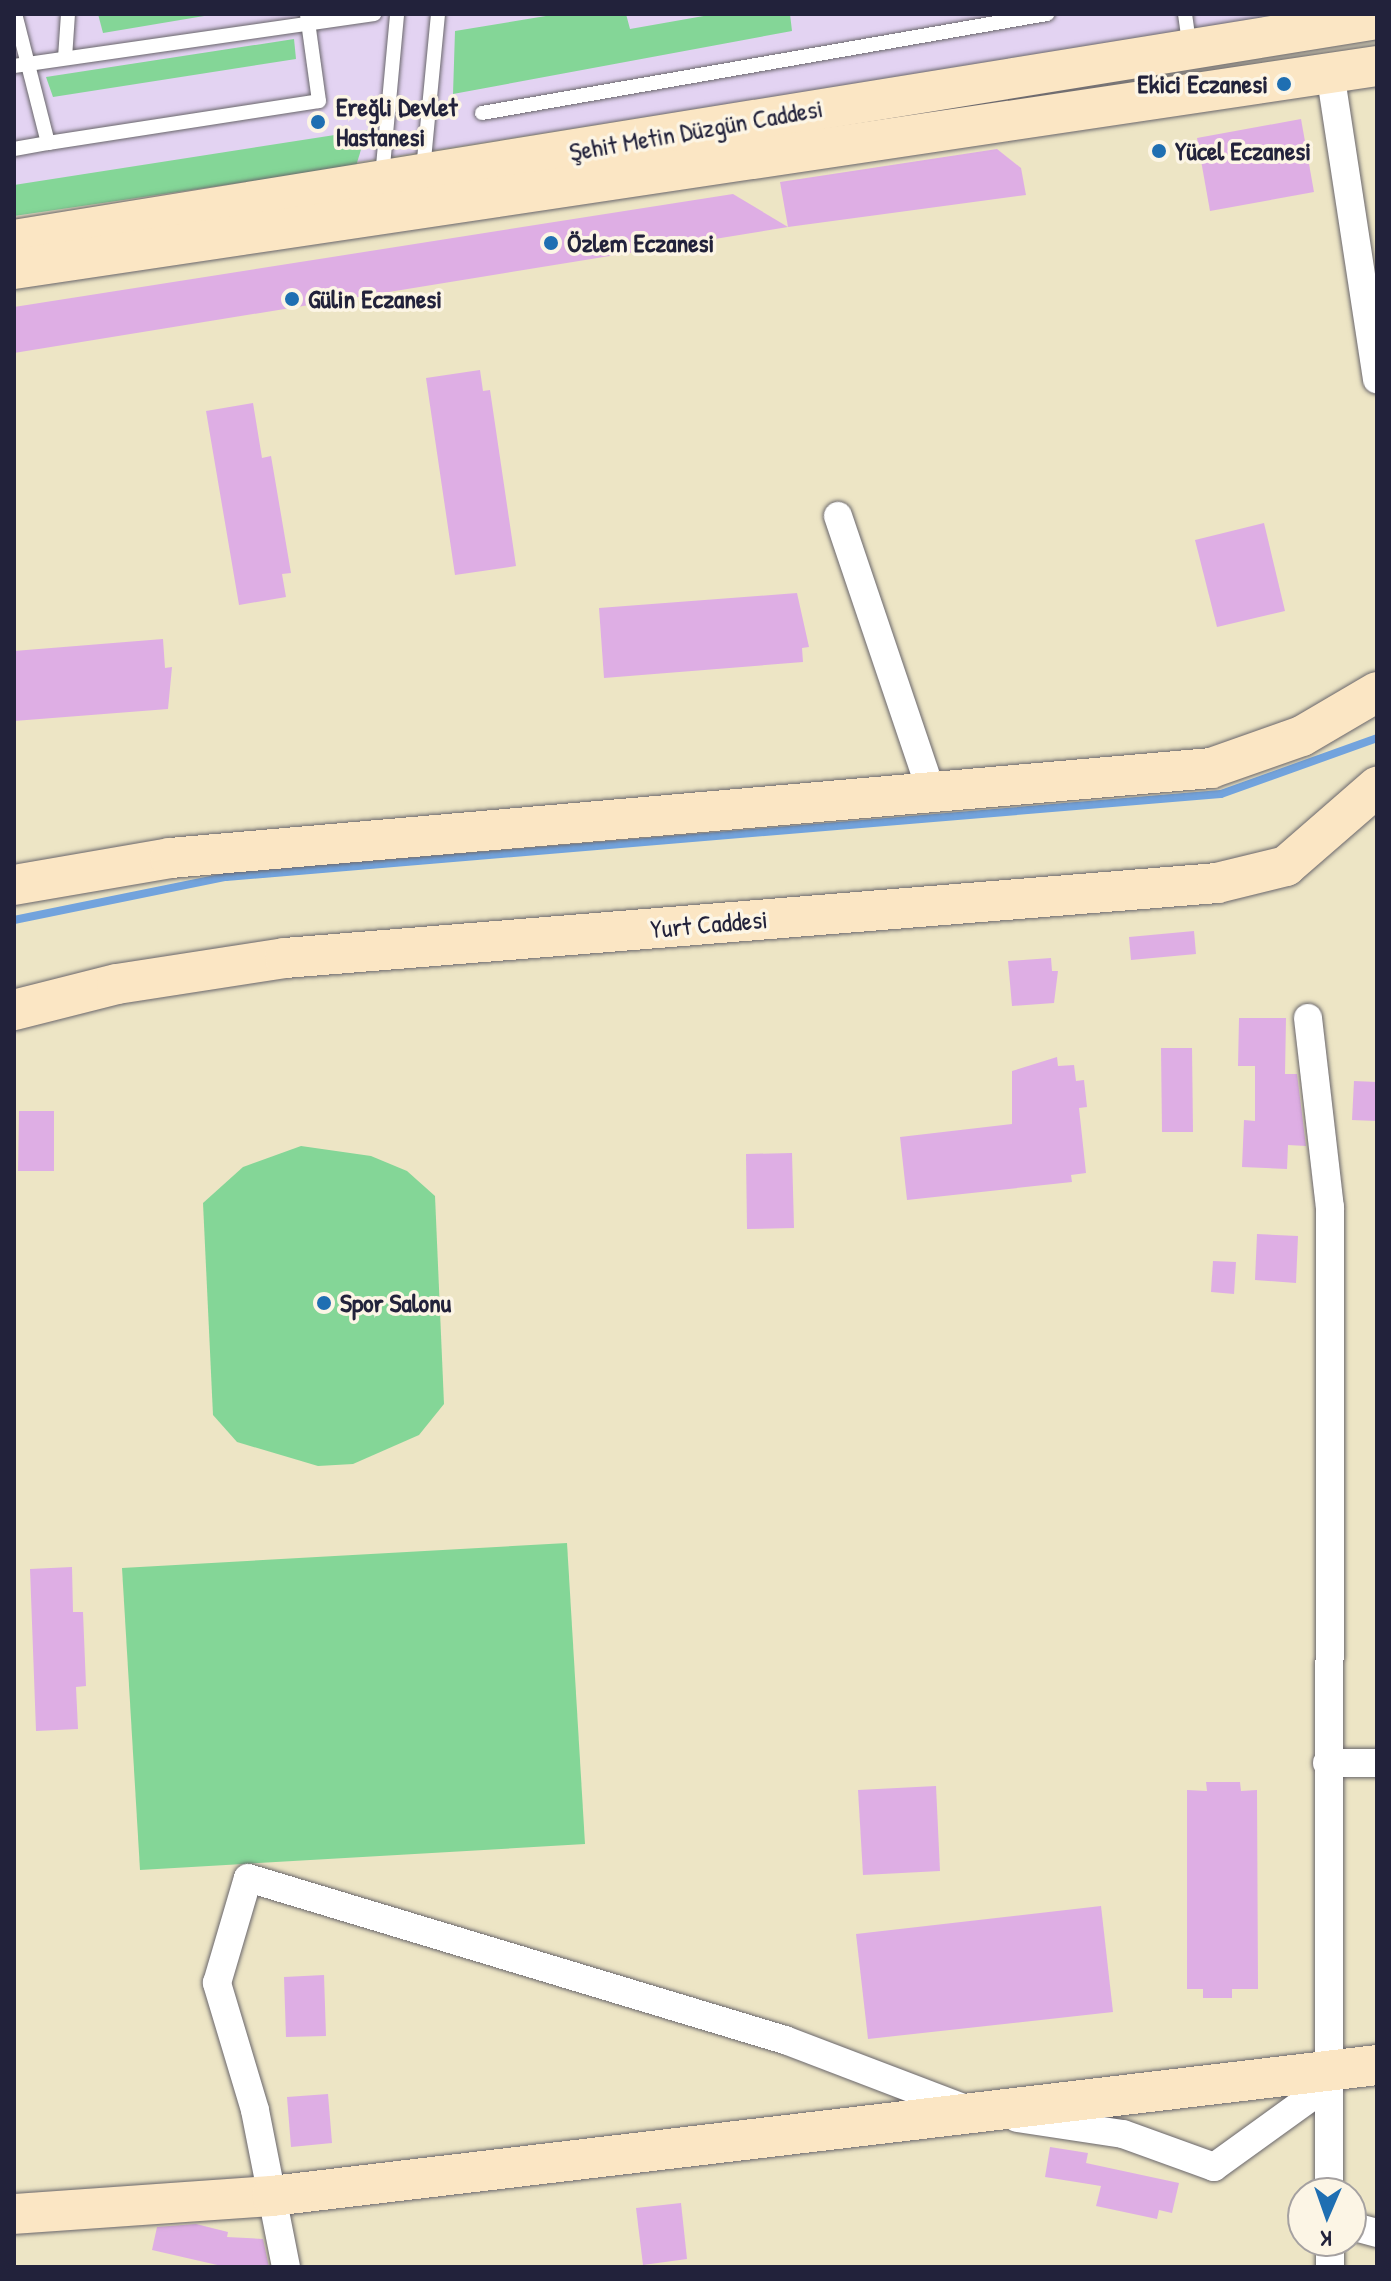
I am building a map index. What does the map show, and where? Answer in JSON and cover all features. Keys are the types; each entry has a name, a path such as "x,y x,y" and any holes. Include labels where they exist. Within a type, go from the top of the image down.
{"street":[{"name":"Şehit Metin Düzgün Caddesi","path":"14,269 390,197 422,176 1188,31 1377,19"},
{"name":"Şehit Metin Düzgün Caddesi","path":"14,240 787,148 1377,66"},
{"path":"1330,72 1377,379"},
{"path":"838,516 933,797"},
{"path":"14,885 170,858 933,797 1211,768 1302,736 1377,692"},
{"name":"Yurt Caddesi","path":"14,1010 117,984 285,958 1217,883 1286,866 1377,787"},
{"path":"1308,1018 1330,1207 1327,1763 1329,2177"},
{"path":"1327,1763 1377,1763"},
{"path":"286,2267 272,2196 217,1983 248,1878 785,2040 980,2112 1123,2134 1214,2167 1329,2077"},
{"path":"14,2214 272,2196 980,2112 1329,2077 1377,2065"}],"lane":[{"path":"15,14 21,65 48,143"},
{"path":"65,58 68,14"},
{"path":"21,65 308,16 374,14"},
{"path":"390,197 397,14"},
{"path":"422,176 438,14"},
{"path":"482,113 1047,14"},
{"path":"14,149 319,101 308,16"}],"shaded area":[{"name":"Ereğli Devlet Hastanesi","path":"14,14 1302,14 14,216"}],"green space":[{"path":"98,14 216,14 103,33"},
{"path":"558,14 626,14 630,29 715,14 790,14 792,31 453,94 455,31"},
{"path":"294,39 296,59 53,97 46,77"},
{"path":"367,130 356,166 14,216 14,185"},
{"name":"Spor Salonu","path":"301,1146 371,1156 407,1171 435,1196 444,1404 419,1435 353,1464 318,1466 237,1442 213,1415 203,1203 243,1167"},
{"path":"567,1543 585,1844 140,1870 122,1568"}],"building":[{"path":"1301,119 1314,192 1210,211 1197,138"},
{"path":"997,149 1021,168 1026,195 788,227 780,182"},
{"path":"733,194 788,227 14,353 14,307"},
{"path":"480,370 483,391 490,390 516,566 455,575 426,378"},
{"path":"253,403 262,458 271,456 291,573 282,574 286,597 239,605 206,411"},
{"path":"1264,523 1285,611 1217,627 1195,540"},
{"path":"797,593 809,647 802,648 803,662 604,678 599,608"},
{"path":"163,639 165,668 172,667 168,709 14,721 14,651"},
{"path":"1194,931 1196,954 1131,960 1129,937"},
{"path":"1051,958 1052,971 1058,971 1054,1003 1012,1006 1008,961"},
{"path":"1239,1018 1286,1018 1285,1074 1297,1074 1306,1146 1288,1145 1287,1169 1242,1167 1244,1120 1255,1121 1255,1066 1238,1066"},
{"path":"1161,1048 1192,1048 1193,1132 1162,1132"},
{"path":"1057,1057 1058,1066 1074,1065 1076,1081 1084,1080 1087,1107 1079,1108 1086,1173 1071,1175 1072,1182 907,1200 900,1137 1012,1124 1012,1071"},
{"path":"1354,1081 1377,1082 1377,1121 1352,1120"},
{"path":"19,1111 54,1111 54,1171 18,1171"},
{"path":"792,1153 794,1228 747,1229 746,1154"},
{"path":"1257,1234 1298,1236 1296,1283 1255,1280"},
{"path":"1213,1261 1236,1262 1234,1294 1211,1292"},
{"path":"72,1567 73,1612 83,1612 86,1686 76,1687 78,1729 36,1731 30,1569"},
{"path":"1206,1782 1240,1782 1241,1791 1257,1790 1258,1989 1232,1989 1232,1998 1203,1998 1203,1989 1187,1989 1187,1790 1207,1791"},
{"path":"936,1786 940,1871 863,1875 858,1790"},
{"path":"1101,1906 1113,2012 868,2039 856,1934"},
{"path":"324,1975 326,2036 286,2037 284,1977"},
{"path":"328,2094 332,2143 291,2147 287,2097"},
{"path":"1050,2147 1088,2153 1086,2163 1179,2183 1172,2213 1159,2210 1157,2219 1096,2206 1101,2186 1045,2177"},
{"path":"681,2203 687,2259 643,2265 636,2208"},
{"path":"196,2224 228,2232 227,2237 263,2239 269,2267 226,2267 152,2250 157,2227"}],"waterway":[{"path":"14,920 226,877 1221,794 1377,738"}],"place":[{"name":"Ekici Eczanesi","path":"1284,84"},
{"name":"Ereğli Devlet Hastanesi","path":"318,122"},
{"name":"Yücel Eczanesi","path":"1159,151"},
{"name":"Özlem Eczanesi","path":"551,243"},
{"name":"Gülin Eczanesi","path":"292,299"},
{"name":"Spor Salonu","path":"324,1303"}]}
